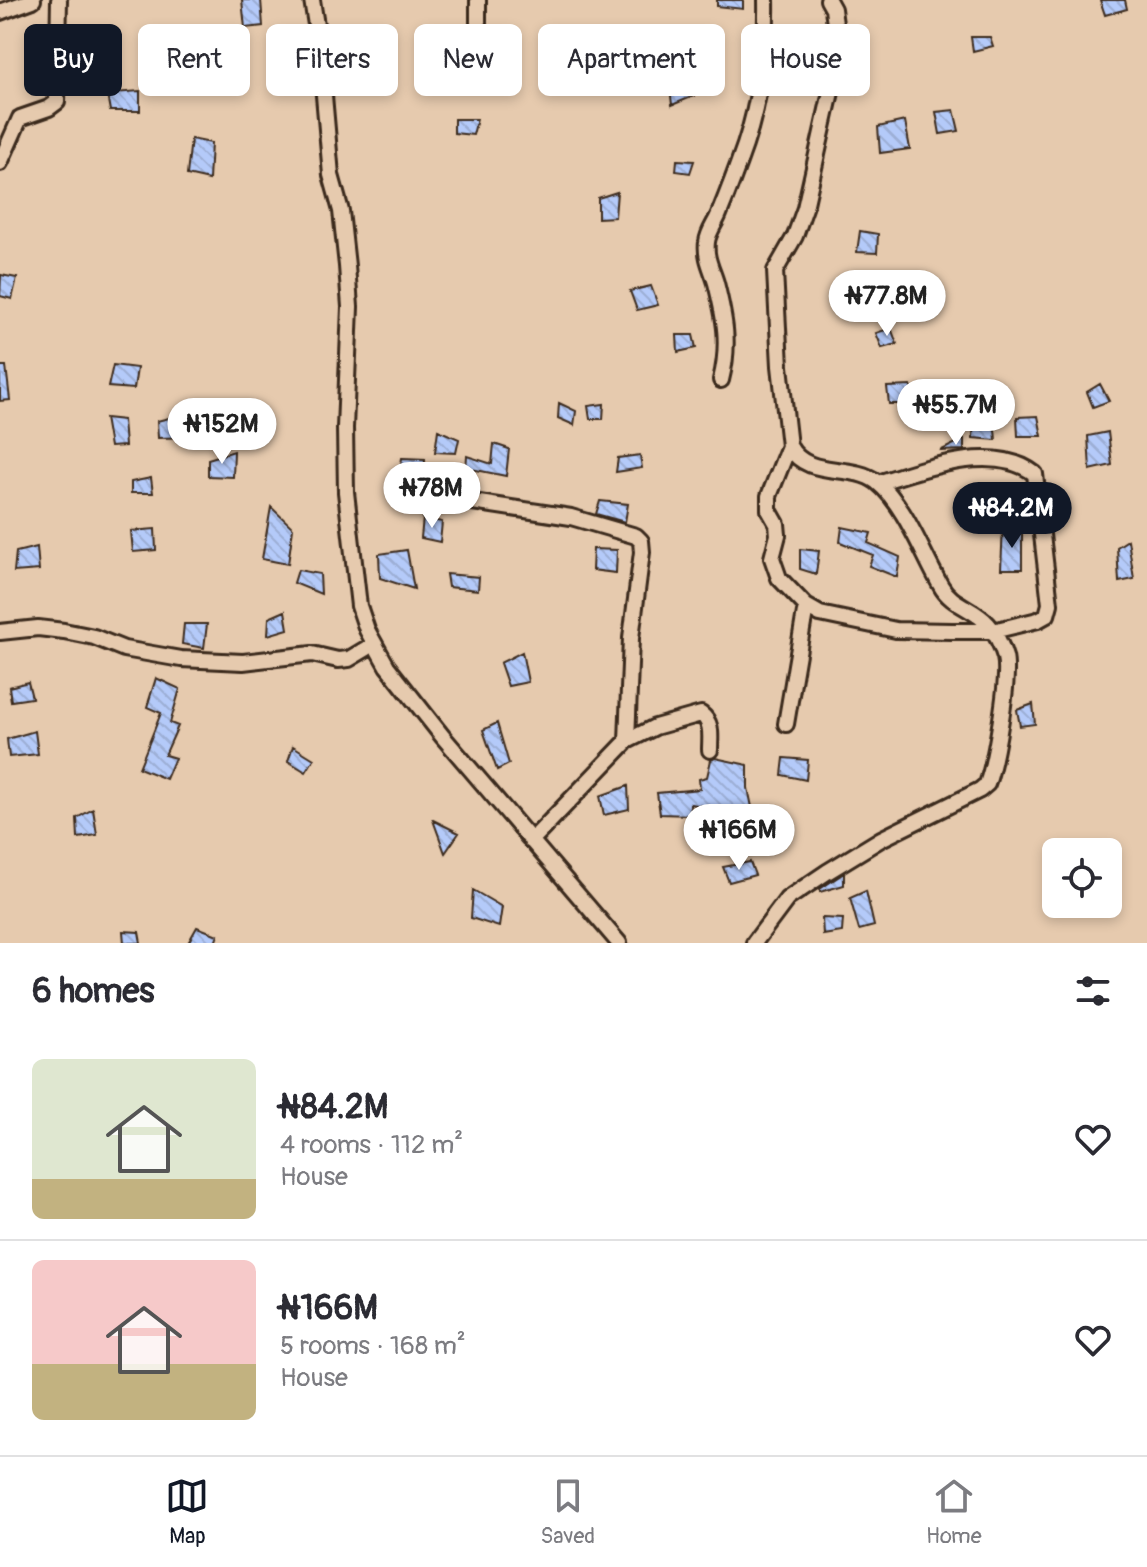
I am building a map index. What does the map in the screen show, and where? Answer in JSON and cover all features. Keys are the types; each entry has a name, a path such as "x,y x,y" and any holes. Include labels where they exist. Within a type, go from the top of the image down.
{"street":[{"path":"0,12 33,0"},
{"path":"0,163 20,118 57,102 59,0"},
{"path":"312,0 320,50 331,175 341,211 347,266 350,307 345,428 351,544 359,606 374,644 416,704 619,943"},
{"path":"478,0 478,24"},
{"path":"721,380 727,355 726,328 715,279 707,261 706,246 708,234 718,217 746,143 767,31 766,0"},
{"path":"754,943 787,899 881,839 987,784 1007,676 1005,656 993,631 978,614 947,597 926,553 878,483 806,464 796,458 789,446 780,366 775,271 795,236 805,208 837,65 833,9 828,0"},
{"path":"789,446 769,496 769,510 777,524 778,535 772,558 779,578 806,606 820,614 896,630 993,631 1047,615 1050,604 1035,474 1018,465 982,459 956,461 878,483"},
{"path":"466,501 571,517 636,536 641,541 631,638 627,741"},
{"path":"786,724 806,606"},
{"path":"0,632 38,628 64,631 94,637 124,649 181,659 243,662 312,654 338,660 349,659 374,644"},
{"path":"531,841 627,741 655,727 701,714 707,718 711,728 710,750"}],"building":[{"path":"242,0 261,0 263,26 250,27 250,24 245,24"},
{"path":"717,0 743,0 743,9 717,6"},
{"path":"1100,0 1125,0 1127,9 1105,15"},
{"path":"971,37 990,37 993,46 973,51"},
{"path":"138,91 140,111 110,111 107,96"},
{"path":"671,96 694,96 672,105"},
{"path":"954,110 959,131 940,134 936,112"},
{"path":"454,119 477,119 473,135 454,133"},
{"path":"905,121 910,149 880,153 878,127"},
{"path":"191,139 211,143 209,180 187,175"},
{"path":"677,160 694,161 690,173 676,171"},
{"path":"617,192 615,217 598,218 598,198"},
{"path":"860,231 878,234 877,253 857,252"},
{"path":"892,274 895,291 884,297 881,279"},
{"path":"1,275 17,278 12,299 0,296"},
{"path":"858,278 863,301 848,309 842,286"},
{"path":"651,286 658,305 637,310 630,291"},
{"path":"891,328 897,344 882,348 876,333"},
{"path":"677,335 693,335 696,348 678,352"},
{"path":"113,365 137,368 134,389 108,387"},
{"path":"0,366 6,366 10,400 0,401"},
{"path":"1100,384 1109,401 1093,407 1087,392"},
{"path":"911,386 913,404 889,404 887,387"},
{"path":"1003,388 1003,397 992,398 996,440 973,438 974,407 977,407 972,390"},
{"path":"559,403 576,411 574,425 558,418"},
{"path":"604,404 603,419 590,419 588,406"},
{"path":"189,413 194,437 158,438 157,421"},
{"path":"1038,416 1042,436 1018,436 1017,417"},
{"path":"105,418 123,420 125,446 110,447"},
{"path":"438,430 459,439 456,453 435,452"},
{"path":"1108,432 1112,465 1090,470 1088,436"},
{"path":"964,439 964,450 940,451"},
{"path":"494,444 509,449 506,476 466,468 467,456 492,464"},
{"path":"234,451 233,477 208,476 208,459"},
{"path":"640,455 642,468 616,472 618,458"},
{"path":"402,458 425,459 424,481 399,476"},
{"path":"151,478 153,493 131,493 131,482"},
{"path":"600,501 628,504 625,522 596,514"},
{"path":"271,507 293,528 288,564 262,559"},
{"path":"423,518 442,522 440,542 421,538"},
{"path":"842,527 871,533 868,543 900,557 897,577 869,566 873,555 840,542"},
{"path":"1003,527 1022,533 1022,569 1001,569"},
{"path":"155,529 156,550 133,552 131,531"},
{"path":"1128,540 1134,579 1119,582 1117,547"},
{"path":"37,547 39,570 14,572 16,552"},
{"path":"593,549 617,550 616,573 592,570"},
{"path":"800,549 819,551 816,574 800,569"},
{"path":"407,550 414,589 380,578 379,554"},
{"path":"298,570 320,574 321,594 294,583"},
{"path":"446,574 479,577 478,590 448,587"},
{"path":"285,611 288,629 268,635 269,618"},
{"path":"184,624 207,624 204,648 182,644"},
{"path":"522,652 528,682 508,686 500,663"},
{"path":"156,678 180,689 170,723 178,726 165,755 175,758 166,779 139,768 161,713 147,707"},
{"path":"28,682 32,698 11,701 9,687"},
{"path":"1033,704 1035,724 1020,726 1017,710"},
{"path":"497,723 509,764 497,770 483,730"},
{"path":"35,731 38,754 9,757 7,739"},
{"path":"293,746 314,759 306,772 288,761"},
{"path":"715,758 748,765 748,788 754,817 728,821 728,810 690,804 690,815 660,814 657,793 700,789 699,779 707,777 711,760"},
{"path":"784,758 808,760 806,780 782,775"},
{"path":"628,786 629,809 604,815 600,796"},
{"path":"93,809 97,835 78,838 77,818"},
{"path":"433,820 459,833 445,853"},
{"path":"750,862 755,875 729,882 723,867"},
{"path":"844,873 844,885 820,892 820,889"},
{"path":"473,890 502,907 499,927 471,918"},
{"path":"866,891 874,926 859,930 850,898"},
{"path":"822,918 843,919 842,932 823,935"},
{"path":"197,927 218,935 215,943 188,943"},
{"path":"123,931 139,932 141,943 124,943"}]}
